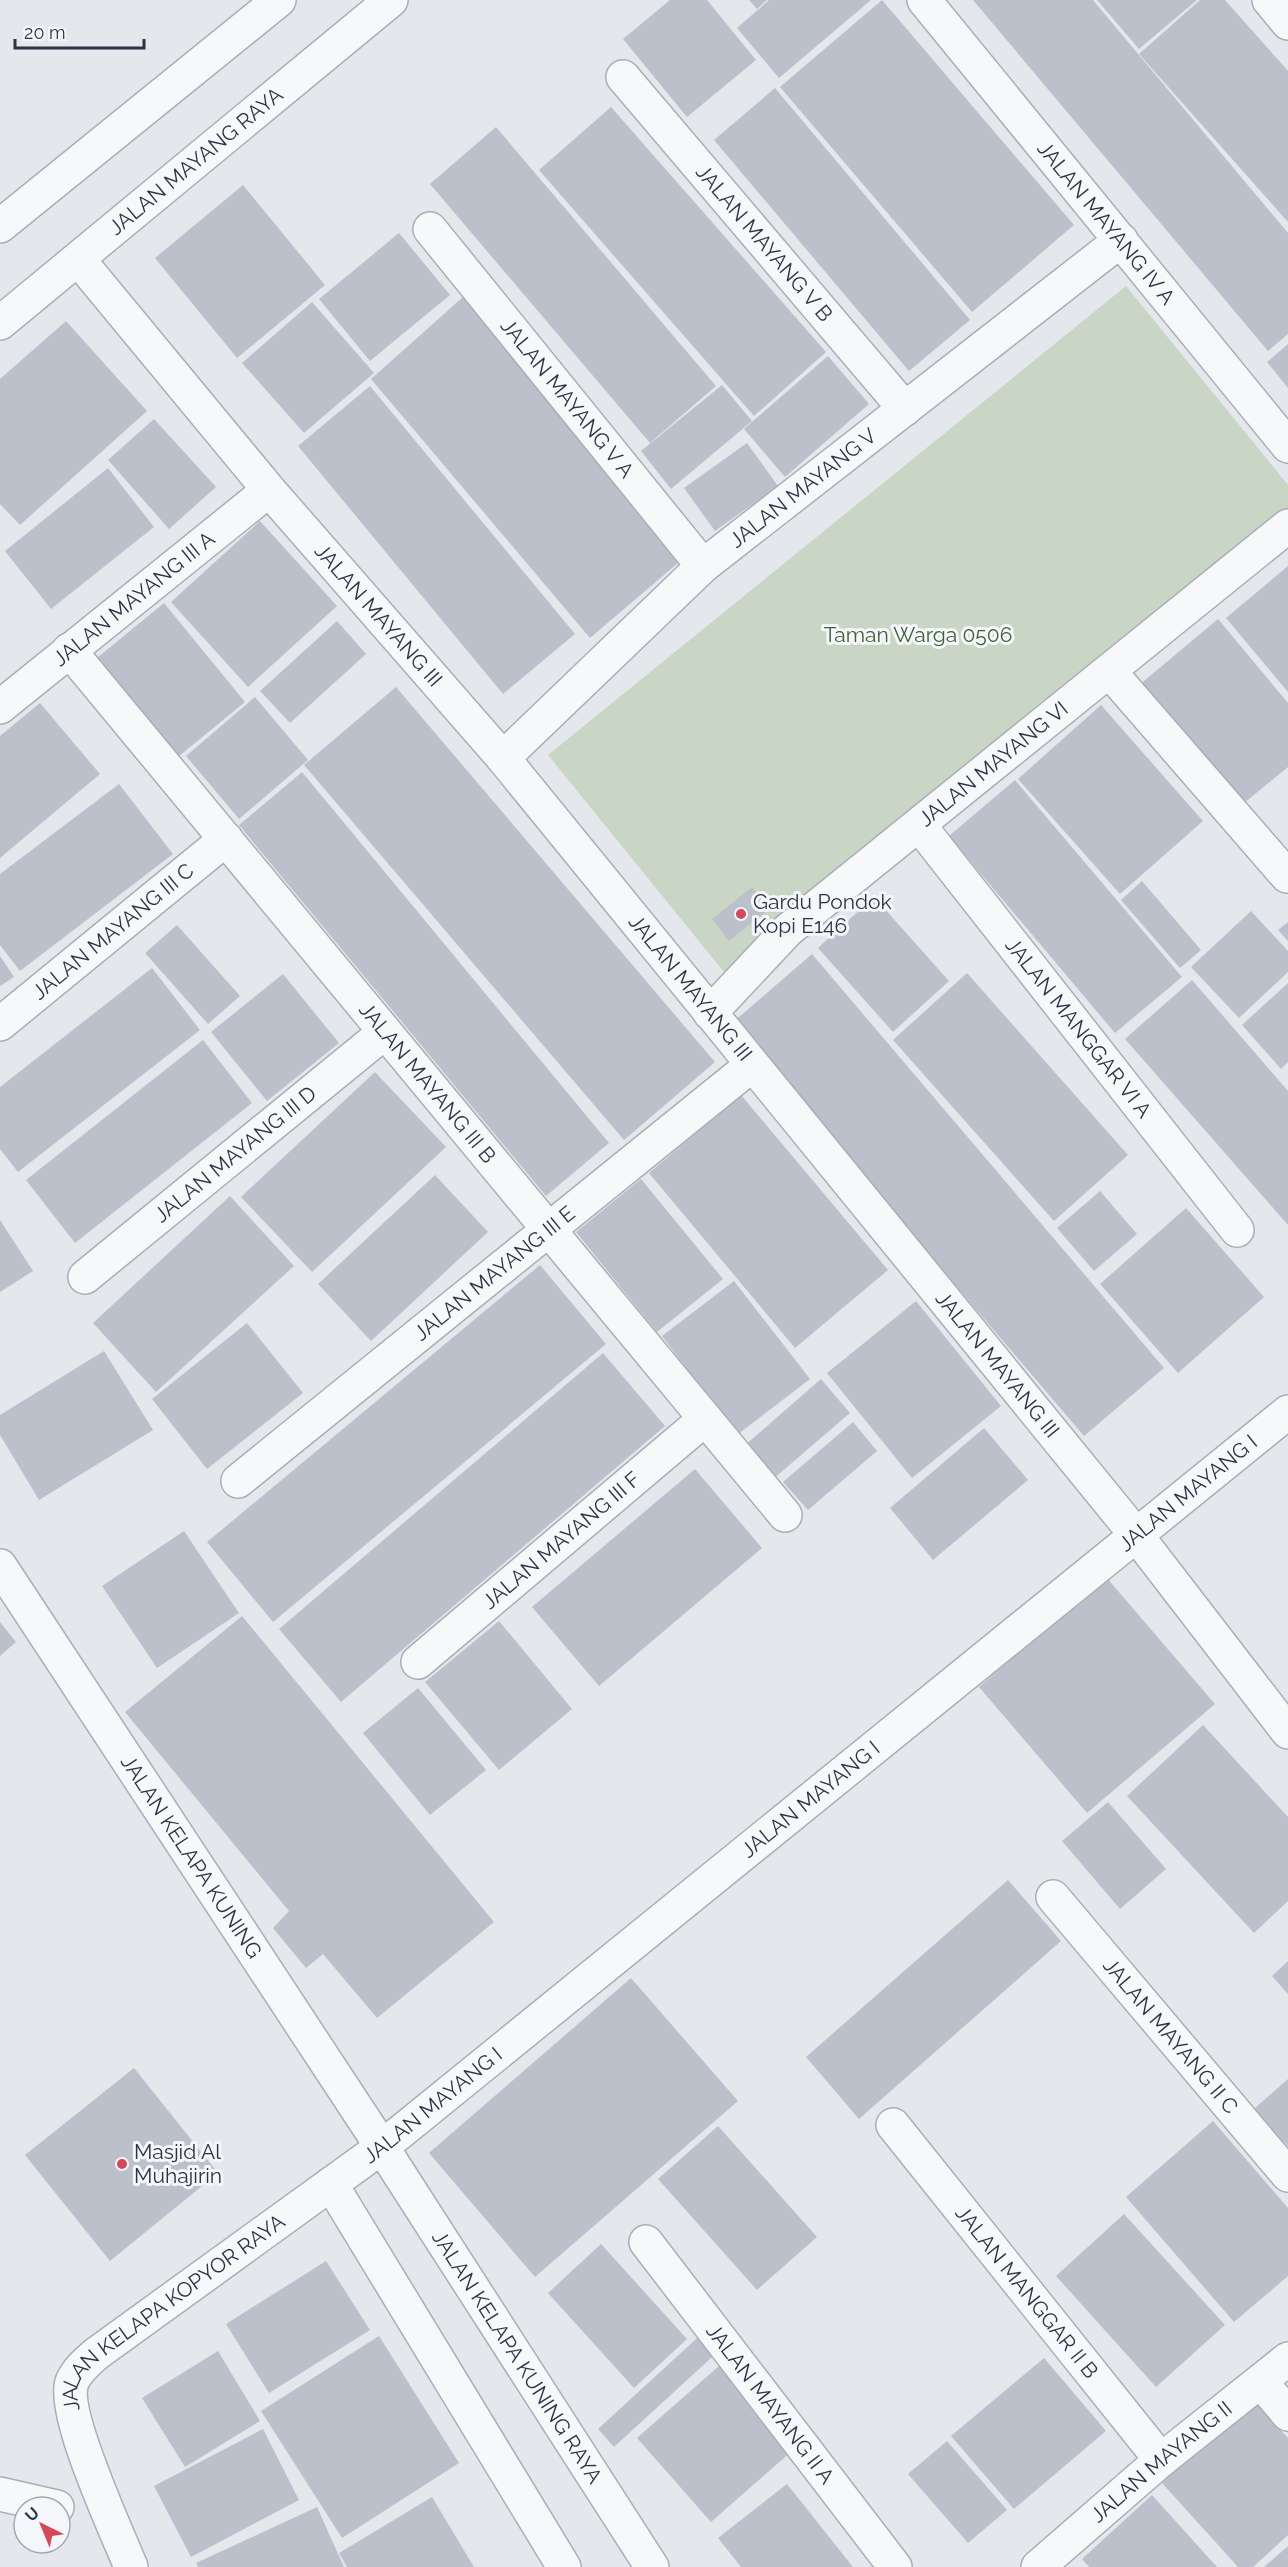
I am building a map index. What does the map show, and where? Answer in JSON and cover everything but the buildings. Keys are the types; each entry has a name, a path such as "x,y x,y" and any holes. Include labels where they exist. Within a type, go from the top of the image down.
{"street":[{"path":"0,226 279,0"},
{"name":"JALAN MAYANG RAYA","path":"0,323 391,0"},
{"name":"JALAN MAYANG IV A","path":"924,0 1288,446"},
{"path":"1269,0 1288,23"},
{"name":"JALAN MAYANG V B","path":"623,77 905,409"},
{"name":"JALAN MAYANG V A","path":"430,229 703,566"},
{"name":"JALAN MAYANG V","path":"503,758 703,566 1121,240"},
{"name":"JALAN MAYANG III","path":"78,259 269,490 503,758 1137,1536 1288,1732"},
{"name":"JALAN MAYANG III A","path":"0,707 269,490"},
{"name":"JALAN MAYANG VI","path":"710,1013 788,930 1288,526"},
{"name":"JALAN MAYANG III B","path":"69,650 785,1515"},
{"path":"1110,672 1287,876"},
{"name":"JALAN MANGGAR VI A","path":"919,825 1237,1230"},
{"name":"JALAN MAYANG III C","path":"0,1024 226,839"},
{"name":"JALAN MAYANG III D","path":"84,1277 385,1032"},
{"name":"JALAN MAYANG III E","path":"238,1481 752,1065"},
{"name":"JALAN MAYANG I","path":"331,2184 382,2147 1288,1412"},
{"name":"JALAN MAYANG III F","path":"418,1662 705,1419"},
{"name":"JALAN KELAPA KUNING","path":"0,1566 382,2147"},
{"name":"JALAN MAYANG II C","path":"1053,1897 1288,2175"},
{"name":"JALAN MANGGAR II B","path":"893,2125 1161,2460"},
{"name":"JALAN KELAPA KUNING RAYA","path":"382,2147 652,2567"},
{"path":"331,2184 564,2567"},
{"name":"JALAN KELAPA KOPYOR RAYA","path":"131,2567 84,2448 70,2400 72,2382 81,2367 96,2354 331,2184"},
{"name":"JALAN MAYANG II A","path":"646,2242 895,2567"},
{"name":"JALAN MAYANG II","path":"1038,2567 1161,2460 1288,2359"},
{"path":"1261,2382 1288,2414"},
{"path":"72,2509 111,2516"}],"green space":[{"name":"Taman Warga 0506","path":"1126,286 1288,485 1288,514 724,972 548,755"}],"place":[{"name":"Gardu Pondok Kopi E146","path":"741,914"},
{"name":"Masjid Al Muhajirin","path":"122,2164"}]}
